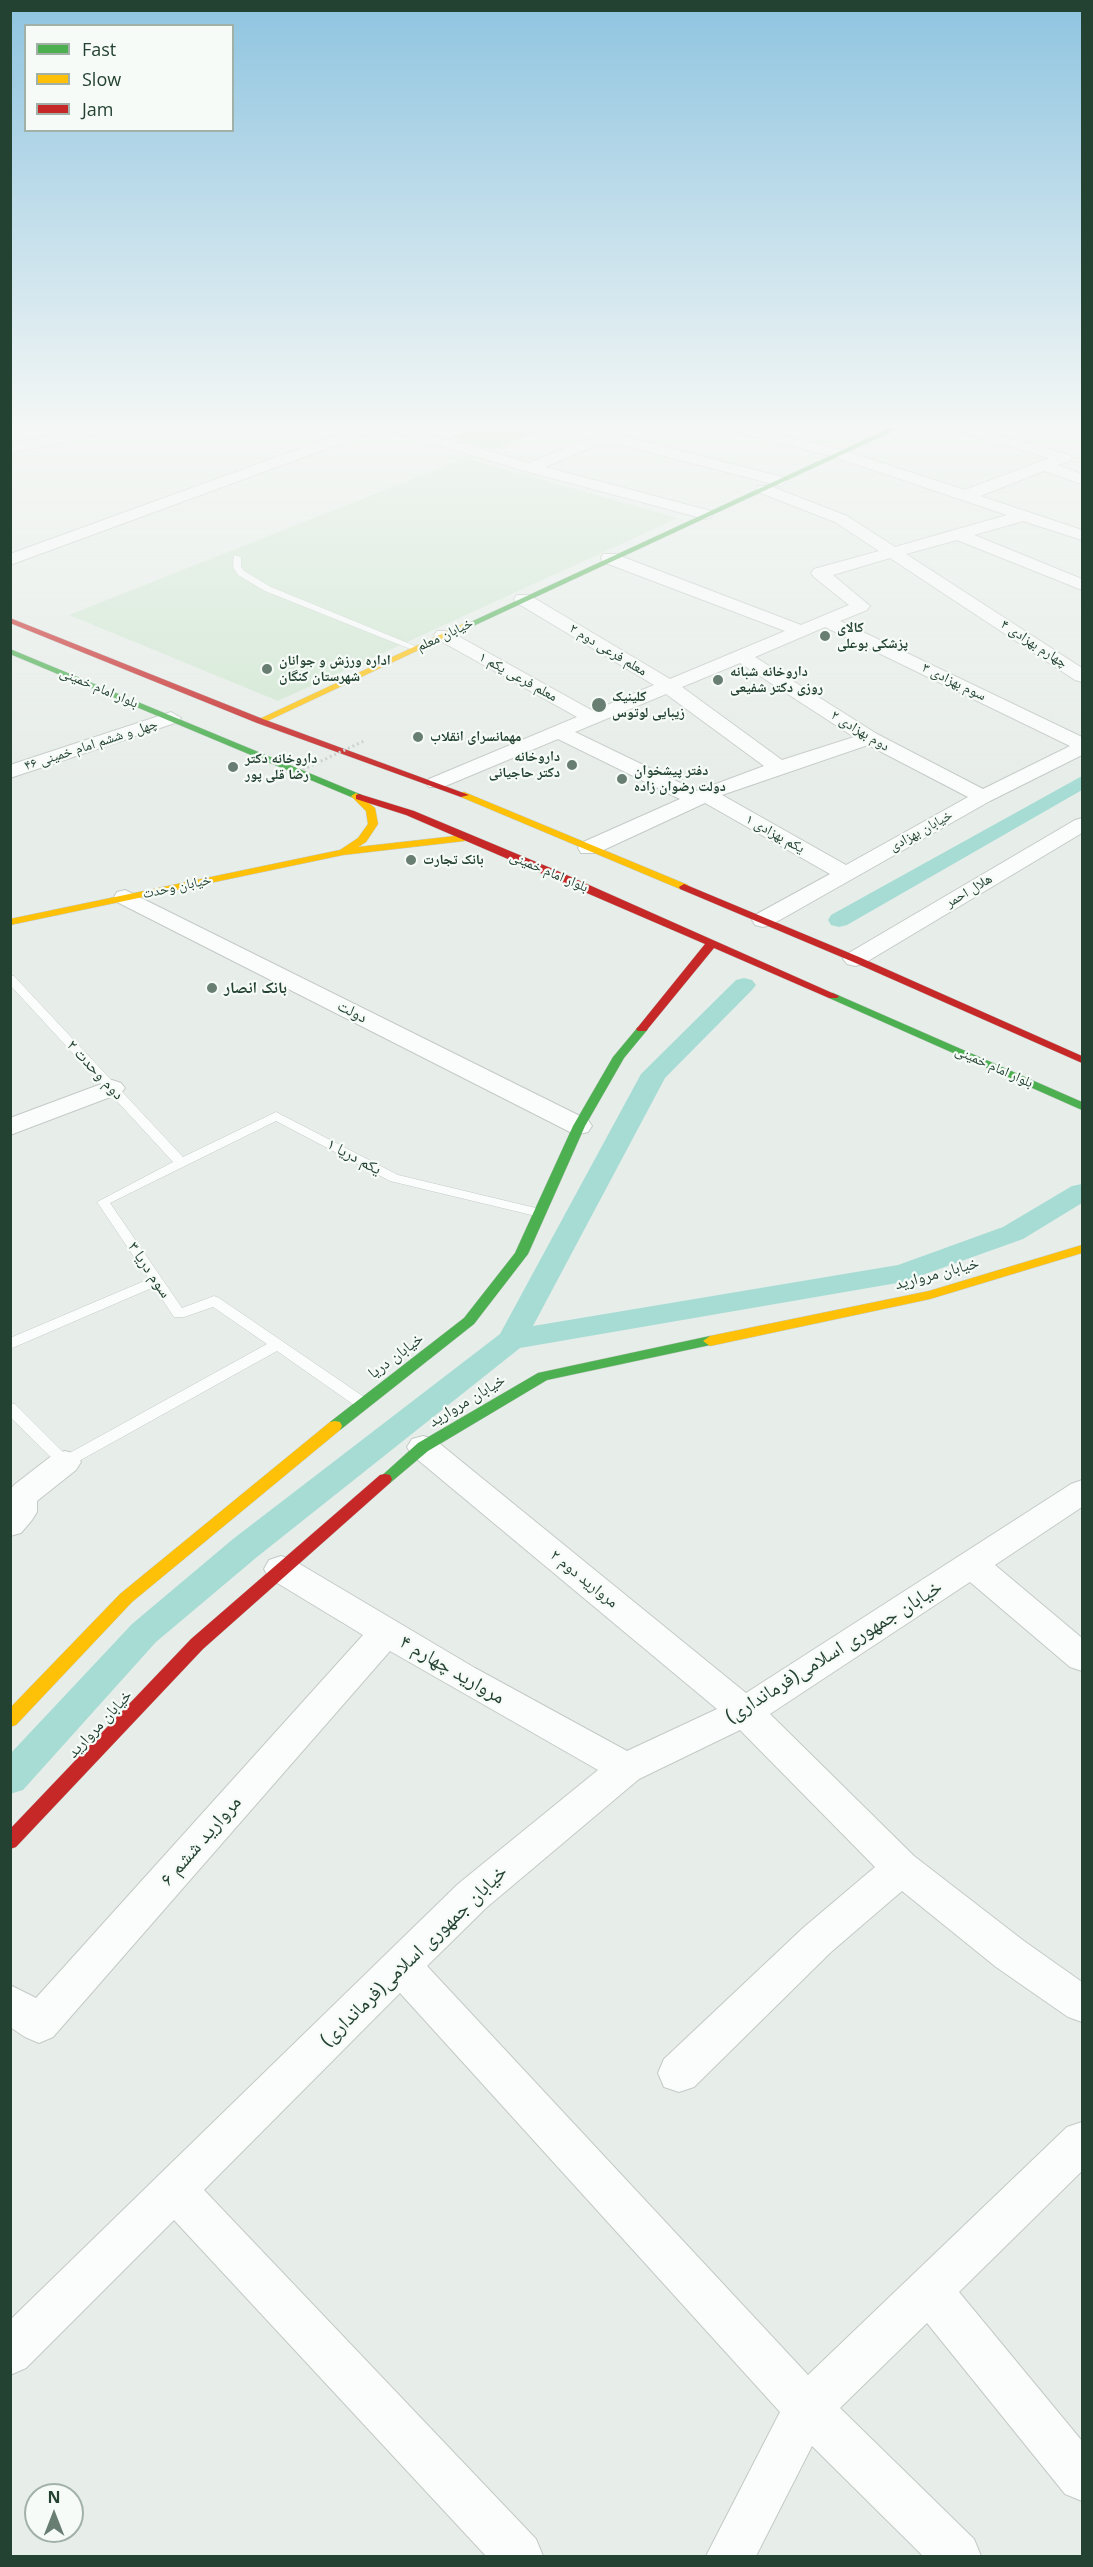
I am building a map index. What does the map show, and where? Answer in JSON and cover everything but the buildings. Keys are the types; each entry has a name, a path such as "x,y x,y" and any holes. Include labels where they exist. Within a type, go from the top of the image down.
{"main road":[{"name":"خیابان معلم","path":"260,721 629,549"},
{"name":"بلوار امام خمینی","path":"10,620 260,721 443,786 550,838 582,845 763,920 1083,1060"},
{"name":"بلوار امام خمینی","path":"10,651 356,796 410,813 464,838 549,871 1083,1106"},
{"path":"410,813 444,808 452,799 443,786"},
{"name":"خیابان وحدت","path":"343,852 362,840 373,824 371,810 356,796"},
{"path":"519,834 550,838"},
{"name":"خیابان وحدت","path":"10,922 343,852 498,835"},
{"path":"537,854 537,860 549,871"},
{"name":"خیابان دریا","path":"10,1720 126,1598 362,1402 469,1321 521,1254 579,1126 619,1057 711,944"},
{"name":"خیابان مروارید","path":"10,1842 197,1644 281,1569 423,1446 543,1376 930,1295 1083,1249"}],"street":[{"path":"10,560 41,549"},
{"name":"چهارم بهزادی ۴","path":"889,549 1083,676"},
{"path":"443,786 559,732 861,606 820,573 905,549"},
{"path":"994,549 1083,585"},
{"path":"609,558 801,631"},
{"name":"معلم فرعی دوم ۲","path":"523,599 668,686 779,768"},
{"name":"سوم بهزادی ۳","path":"826,621 1083,746"},
{"name":"معلم فرعی یکم ۱","path":"443,636 592,718"},
{"name":"دوم بهزادی ۲","path":"741,656 870,738 983,798"},
{"name":"چهل و ششم امام خمینی ۴۶","path":"10,772 171,718"},
{"name":"یکم بهزادی ۱","path":"559,732 701,797 844,873"},
{"path":"582,845 779,768 870,738"},
{"name":"خیابان بهزادی","path":"763,920 844,873 1083,746"},
{"name":"هلال احمر","path":"855,959 1083,824"},
{"name":"دولت","path":"125,897 579,1126"},
{"path":"10,1127 112,1088"},
{"name":"مروارید دوم ۲","path":"423,1446 745,1712 901,1868 1010,1954 1083,2004"},
{"path":"10,1524 21,1512 20,1502 25,1493 65,1462"},
{"name":"خیابان جمهوری اسلامی(فرمانداری)","path":"10,2352 472,1896 626,1768 745,1712 1083,1491"},
{"path":"971,1564 1083,1657"},
{"name":"مروارید چهارم ۴","path":"281,1569 463,1678 626,1768"},
{"name":"مروارید ششم ۶","path":"10,2003 39,2024 386,1632"},
{"path":"679,2073 817,1940 901,1868"},
{"path":"400,1966 807,2408 957,2556"},
{"path":"730,2556 807,2408 1083,2142"},
{"path":"175,2190 519,2556"},
{"path":"929,2291 1083,2477"}],"lane":[{"path":"237,557 237,567 242,573 268,589 416,648"},
{"name":"دوم وحدت ۲","path":"10,978 180,1162"},
{"name":"یکم دریا ۱","path":"180,1162 276,1116 394,1178 540,1213"},
{"name":"سوم دریا ۳","path":"180,1162 103,1203 179,1314 214,1301 362,1402"},
{"path":"10,1344 157,1281"},
{"path":"10,1408 65,1462 277,1345"}],"path":[{"path":"289,776 364,741"}],"green space":[{"path":"236,549 611,549 278,701 69,615"}],"waterway":[{"path":"839,920 1082,782"},
{"path":"511,1340 654,1074 744,985"},
{"path":"511,1340 903,1273 1013,1233 1082,1192"},
{"path":"10,1779 144,1633 245,1548 511,1340"}],"traffic: fast":[{"path":"466,626 633,549"},
{"path":"10,651 359,797"},
{"path":"833,996 1082,1106"},
{"path":"335,1426 469,1321 521,1254 579,1126 619,1057 642,1029"},
{"path":"385,1479 423,1447 543,1376 710,1341"}],"traffic: slow":[{"path":"260,721 466,626"},
{"path":"464,795 684,887"},
{"path":"343,852 362,840 373,824 371,810 356,796"},
{"path":"10,922 343,852 464,838"},
{"path":"710,1341 930,1295 1082,1249"},
{"path":"10,1720 126,1598 335,1426"}],"traffic: jam":[{"path":"10,620 260,721 464,795"},
{"path":"359,797 410,813 549,871 833,996"},
{"path":"684,887 855,959 1082,1060"},
{"path":"642,1029 711,944"},
{"path":"10,1842 197,1644 385,1479"}],"place":[{"name":"کالای پزشکی بوعلی","path":"825,636"},
{"name":"اداره ورزش و جوانان شهرستان کنگان","path":"267,669"},
{"name":"داروخانه شبانه روزی دکتر شفیعی","path":"718,680"},
{"name":"کلینیک زیبایی لوتوس","path":"599,705"},
{"name":"مهمانسرای انقلاب","path":"418,737"},
{"name":"داروخانه دکتر حاجیانی","path":"572,765"},
{"name":"داروخانه دکتر رضا قلی پور","path":"233,767"},
{"name":"دفتر پیشخوان دولت رضوان زاده","path":"622,779"},
{"name":"بانک تجارت","path":"411,860"},
{"name":"بانک انصار","path":"212,988"}]}
